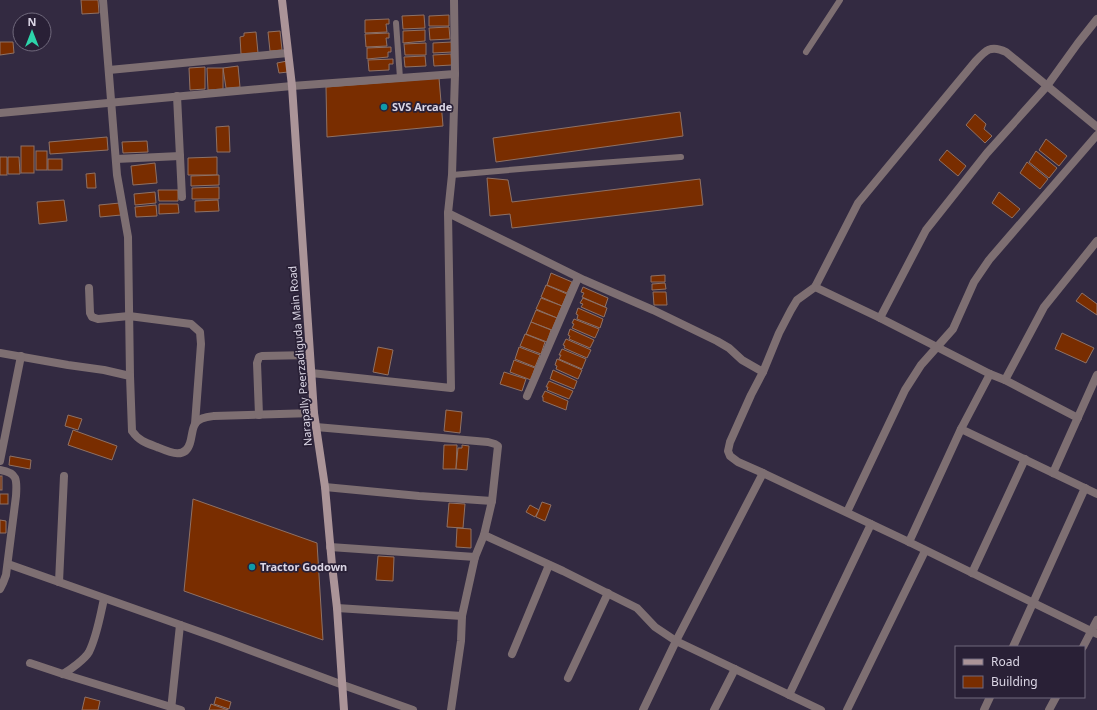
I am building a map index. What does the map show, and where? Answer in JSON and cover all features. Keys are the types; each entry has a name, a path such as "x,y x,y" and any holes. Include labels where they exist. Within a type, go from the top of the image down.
{"street":[{"path":"89,288 90,313 92,317 98,319 129,316 191,324 200,332 195,424 190,444 185,452 177,454 165,450 137,438 132,431 130,376 129,316 128,238 117,175 103,0"},
{"name":"Narapally Peerzadiguda Main Road","path":"282,0 292,86 314,413 324,487 337,608 344,710"},
{"path":"311,373 450,388 448,212 452,175 455,74 454,0"},
{"path":"880,318 926,230 987,153 1047,86 1097,19"},
{"path":"1094,633 847,512 738,462 730,456 728,451 730,442 790,310 797,300 815,287 858,203 983,53 988,49 994,48 998,48 1006,52 1097,127"},
{"path":"109,70 288,53"},
{"path":"0,113 292,86 455,74"},
{"path":"177,96 182,197"},
{"path":"847,512 905,390 921,365 953,329 974,282 989,260 1097,136"},
{"path":"116,159 180,156"},
{"path":"448,212 578,278 653,310 717,340 729,348 742,360 763,372"},
{"path":"1005,380 1044,307 1097,241"},
{"path":"527,396 578,278"},
{"path":"815,287 990,374 1005,380 1078,418"},
{"path":"0,353 104,370 130,376"},
{"path":"259,415 257,363 259,357 310,355"},
{"path":"0,461 21,356"},
{"path":"909,542 961,429 990,374"},
{"path":"1053,473 1097,374"},
{"path":"195,424 202,418 214,416 314,413"},
{"path":"316,427 488,442 498,446 492,501 484,535 475,557 462,616 461,641 451,710"},
{"path":"961,429 1097,494"},
{"path":"972,573 1025,459"},
{"path":"0,470 8,471 12,474 16,478 17,484 8,564 4,584 0,590"},
{"path":"644,710 676,641 763,473"},
{"path":"58,582 64,476"},
{"path":"324,487 492,501"},
{"path":"1013,646 1085,488"},
{"path":"789,695 871,524"},
{"path":"484,535 638,608 655,627 676,641 821,710"},
{"path":"330,548 475,557"},
{"path":"847,710 926,550"},
{"path":"8,564 413,710"},
{"path":"512,654 549,565"},
{"path":"568,678 608,593"},
{"path":"63,674 71,669 88,653 95,636 104,599"},
{"path":"337,608 462,616"},
{"path":"1084,646 1094,633 1097,620"},
{"path":"171,709 180,625"},
{"path":"30,663 171,709 181,710"},
{"path":"714,710 735,669"},
{"path":"984,710 990,698"},
{"path":"1049,710 1055,698"}],"lane":[{"path":"806,52 840,0"},
{"path":"396,23 400,78"},
{"path":"452,175 680,157"}],"building":[{"path":"81,0 98,0 99,13 82,14"},
{"path":"424,15 425,28 403,29 402,16"},
{"path":"449,15 449,26 429,26 429,16"},
{"path":"389,19 389,24 386,24 387,32 365,33 365,20"},
{"path":"449,27 450,39 430,40 429,28"},
{"path":"425,30 425,41 403,43 403,31"},
{"path":"280,31 282,50 270,51 268,32"},
{"path":"256,32 258,53 241,54 240,37 244,36 244,33"},
{"path":"389,33 389,38 386,38 387,46 366,47 365,34"},
{"path":"0,42 12,42 12,52 14,53 0,55"},
{"path":"452,42 452,52 433,53 433,43"},
{"path":"426,43 426,55 405,55 404,44"},
{"path":"391,47 391,52 388,52 388,57 367,59 367,48"},
{"path":"451,54 452,65 434,66 433,55"},
{"path":"425,56 426,66 405,67 404,57"},
{"path":"393,59 393,64 389,64 389,70 369,71 368,60"},
{"path":"287,61 288,72 279,73 277,63"},
{"path":"238,66 240,87 226,88 223,68"},
{"path":"205,67 205,89 190,90 189,68"},
{"path":"207,68 223,68 223,89 208,90"},
{"name":"SVS Arcade","path":"439,78 443,126 327,137 326,87"},
{"path":"680,112 683,136 496,162 493,138"},
{"path":"975,114 986,124 984,129 992,136 985,143 966,125"},
{"path":"229,126 230,152 217,152 216,127"},
{"path":"107,137 108,150 50,154 49,142"},
{"path":"1046,139 1067,156 1059,166 1039,150"},
{"path":"147,141 148,152 123,153 122,142"},
{"path":"21,146 34,146 34,173 21,173"},
{"path":"947,150 966,166 958,176 939,160"},
{"path":"36,151 47,151 47,170 36,170"},
{"path":"1036,151 1057,168 1049,178 1029,162"},
{"path":"0,157 7,157 7,175 0,175"},
{"path":"8,157 19,157 20,174 8,174"},
{"path":"217,157 217,175 188,175 188,158"},
{"path":"48,159 62,159 62,170 48,170"},
{"path":"1027,162 1048,179 1040,189 1020,173"},
{"path":"155,163 157,183 133,185 131,166"},
{"path":"95,173 96,188 87,188 86,174"},
{"path":"219,175 219,185 191,186 191,176"},
{"path":"487,178 508,180 512,202 700,179 703,205 512,228 510,214 490,216"},
{"path":"219,187 219,199 192,199 192,188"},
{"path":"158,190 178,190 178,201 159,201"},
{"path":"155,192 156,203 135,205 134,194"},
{"path":"999,192 1020,209 1012,218 992,203"},
{"path":"64,200 67,221 39,224 37,202"},
{"path":"218,200 219,211 195,212 195,201"},
{"path":"120,203 121,215 100,217 99,205"},
{"path":"159,204 178,204 179,213 159,214"},
{"path":"156,205 157,216 136,217 135,207"},
{"path":"551,273 572,282 567,293 547,285"},
{"path":"665,275 665,282 651,282 651,276"},
{"path":"665,283 666,289 652,290 652,284"},
{"path":"546,285 567,294 562,306 541,297"},
{"path":"583,287 608,298 605,307 582,297 584,293 581,292"},
{"path":"653,292 666,292 667,305 654,305"},
{"path":"1082,293 1097,304 1097,315 1076,301"},
{"path":"541,298 562,306 557,318 536,309"},
{"path":"583,298 607,308 604,317 581,307 583,304 580,303"},
{"path":"578,308 603,319 600,328 577,319 578,315 576,314"},
{"path":"536,310 557,318 552,330 531,322"},
{"path":"574,319 599,329 595,338 572,328"},
{"path":"531,322 551,330 547,342 526,334"},
{"path":"570,329 594,340 590,348 569,339 570,336 568,335"},
{"path":"1062,333 1094,348 1086,363 1055,349"},
{"path":"525,334 545,342 541,354 520,346"},
{"path":"566,339 591,350 587,358 564,348 565,346 563,345"},
{"path":"378,347 393,350 388,375 373,372"},
{"path":"519,347 540,355 535,367 515,359"},
{"path":"562,349 586,359 582,369 559,359"},
{"path":"557,359 582,370 578,379 556,369 557,366 555,365"},
{"path":"514,360 535,368 531,380 510,372"},
{"path":"553,370 577,381 574,389 550,379"},
{"path":"504,372 526,379 522,391 500,384"},
{"path":"549,381 573,391 569,399 547,390 548,387 546,387"},
{"path":"545,391 568,401 566,410 543,401 542,397"},
{"path":"446,410 462,412 460,433 444,431"},
{"path":"68,415 82,419 78,430 65,426"},
{"path":"73,430 117,446 112,460 68,445"},
{"path":"444,445 457,445 456,469 443,469"},
{"path":"462,445 469,446 467,470 456,469 458,448 462,448"},
{"path":"10,456 31,460 30,469 9,465"},
{"path":"0,476 2,476 2,490 0,490"},
{"path":"0,494 8,494 8,504 0,504"},
{"name":"Tractor Godown","path":"193,499 317,543 323,640 184,591"},
{"path":"542,502 551,505 545,521 536,517"},
{"path":"449,503 465,504 463,528 447,527"},
{"path":"530,505 539,510 535,517 526,512"},
{"path":"0,520 6,521 6,533 0,533"},
{"path":"457,528 471,529 471,548 456,547"},
{"path":"378,556 394,557 393,581 376,580"},
{"path":"85,697 100,701 98,710 82,710"},
{"path":"216,697 231,702 229,709 214,704"},
{"path":"211,704 228,710 209,710"}],"place":[{"name":"SVS Arcade","path":"384,107"},
{"name":"Tractor Godown","path":"252,567"}]}
